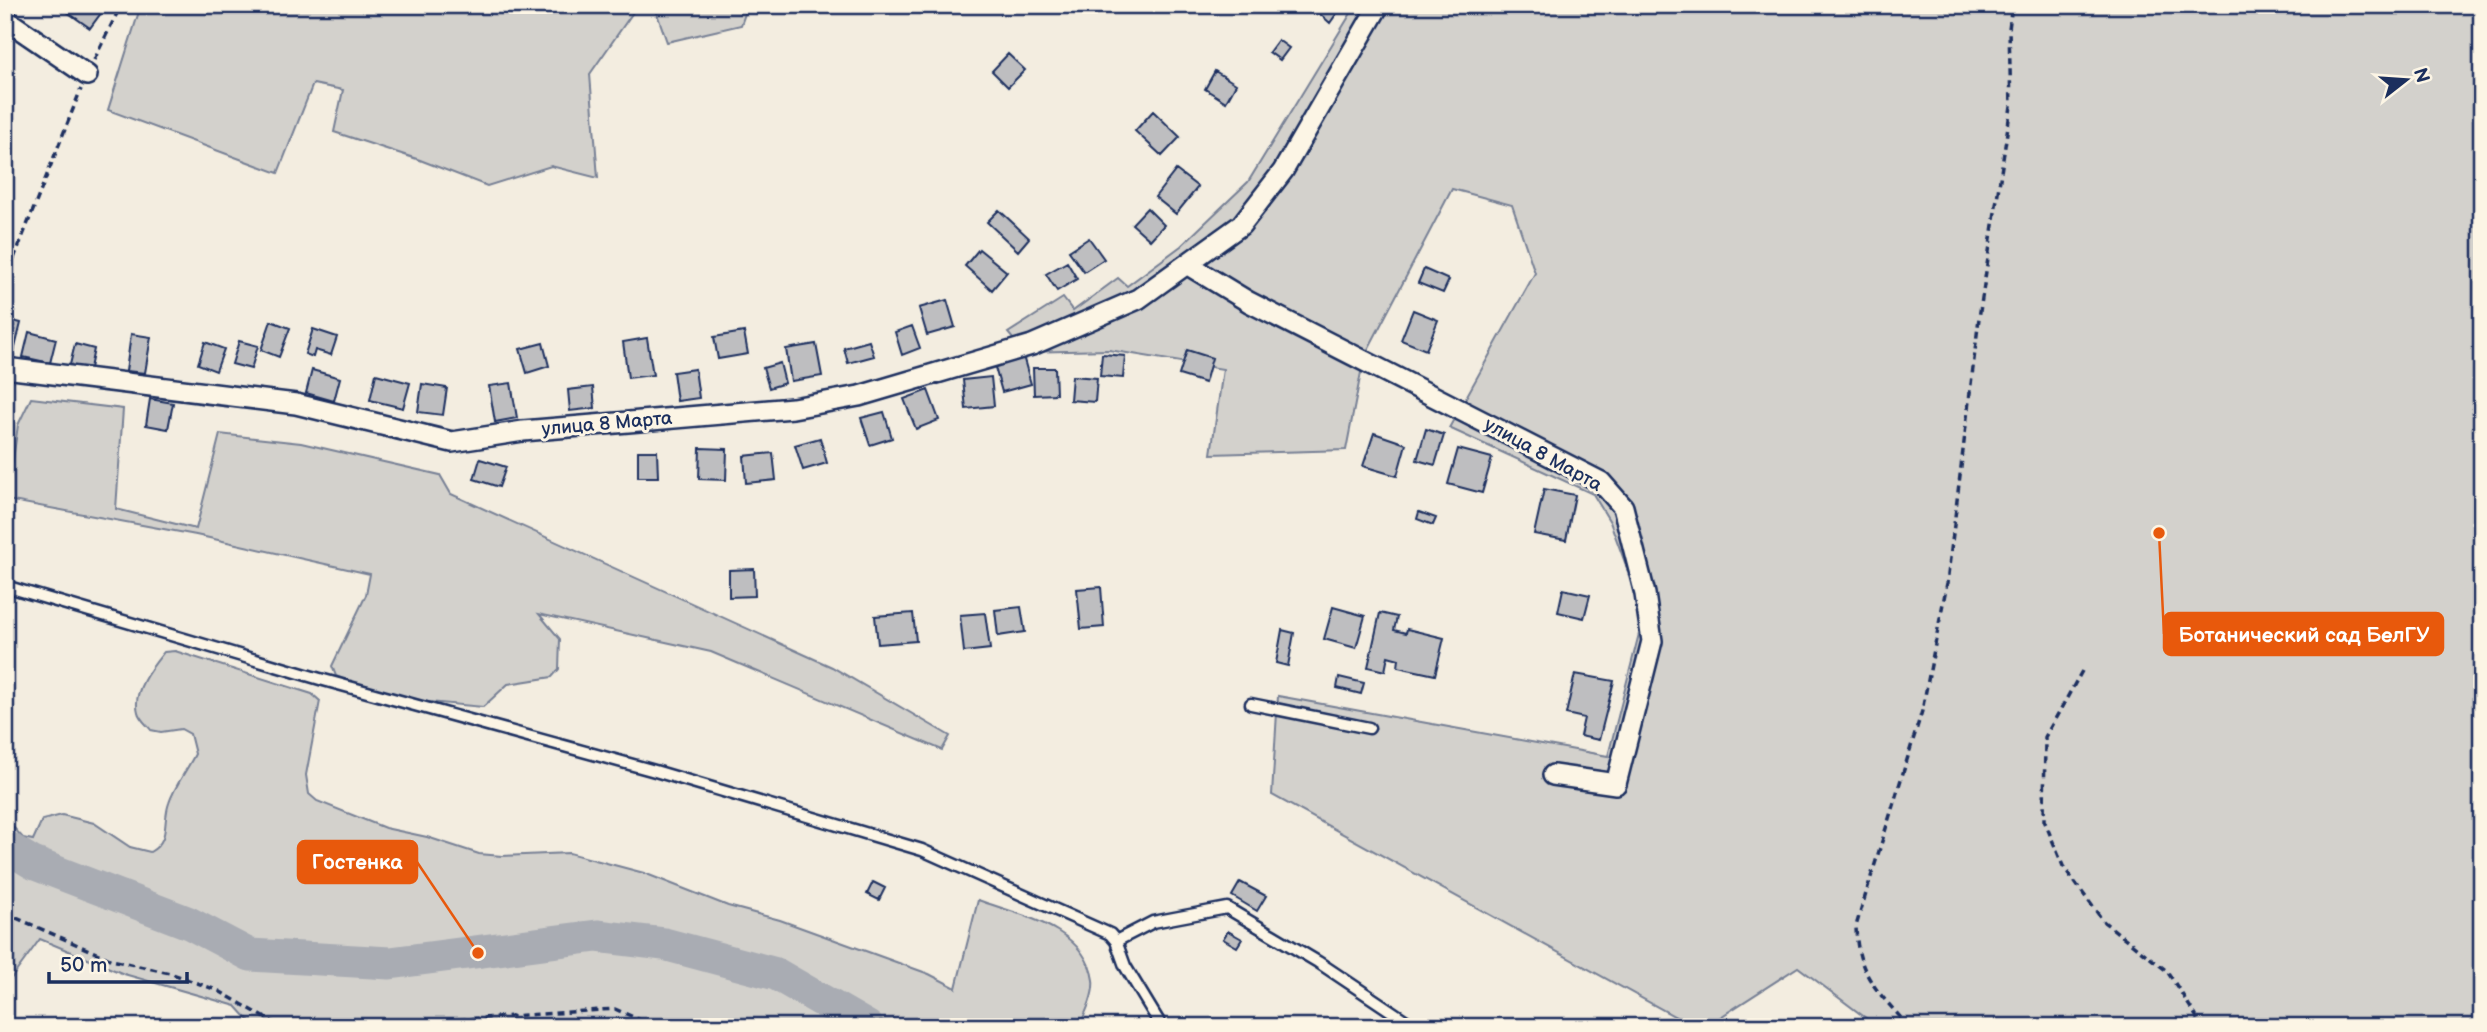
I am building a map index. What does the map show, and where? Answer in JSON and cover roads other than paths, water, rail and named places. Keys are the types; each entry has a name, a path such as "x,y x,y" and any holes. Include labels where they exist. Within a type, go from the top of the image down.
{"street":[{"name":"улица 8 Марта","path":"5,368 296,404 452,442 523,431 793,408 859,396 1032,345 1138,299 1241,226 1283,172 1380,5"},
{"path":"5,19 87,75"},
{"name":"улица 8 Марта","path":"1188,265 1249,302 1601,482 1623,507 1645,594 1652,641 1616,784 1553,775"}],"lane":[{"path":"5,586 320,679 655,771 922,850 1110,934 1116,941 1125,966 1161,1027"},
{"path":"1251,704 1369,728"},
{"path":"1116,941 1153,922 1205,910 1227,908 1318,962 1415,1027"}],"waterway":[{"path":"5,846 33,863 189,923 250,955 390,963 597,936 664,944 776,974 868,1027"}],"place":[{"name":"Ботанический сад БелГУ","path":"2159,533"},
{"name":"Гостенка","path":"478,953"}]}
